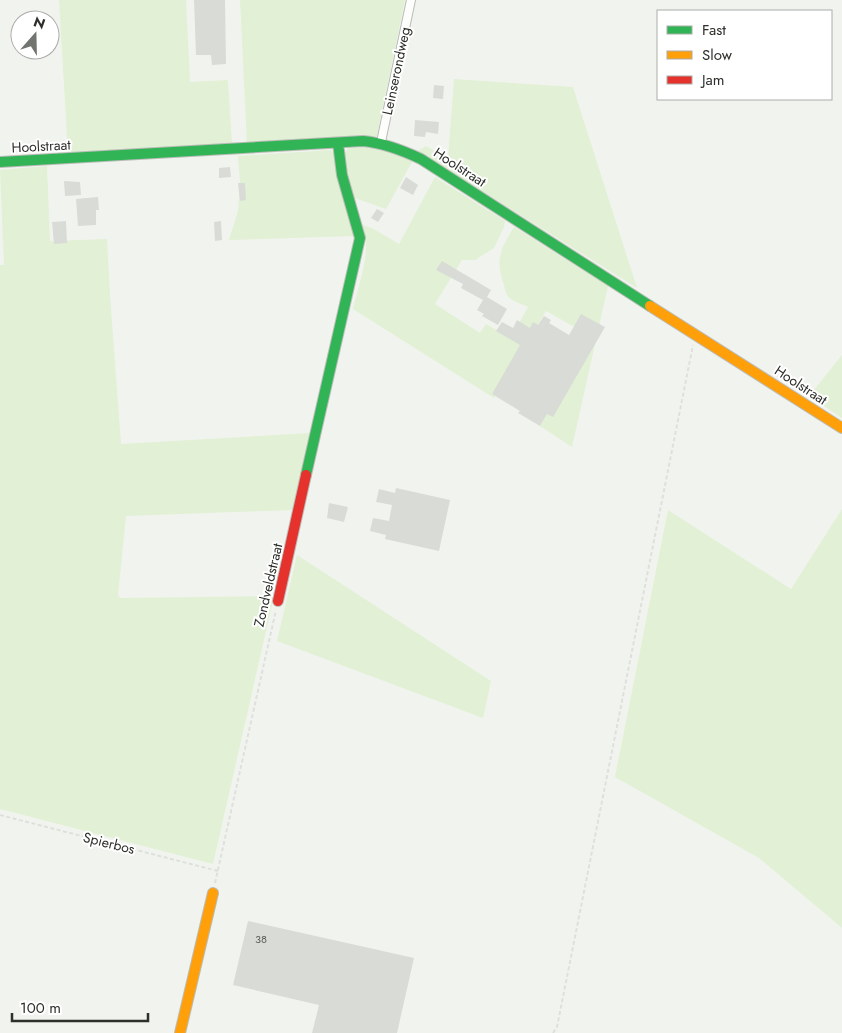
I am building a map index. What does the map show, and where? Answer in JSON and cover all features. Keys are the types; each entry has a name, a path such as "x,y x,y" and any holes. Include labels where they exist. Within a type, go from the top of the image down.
{"street":[{"name":"Leinserondweg","path":"381,142 411,0"},
{"name":"Hoolstraat","path":"0,162 381,142 421,158 842,428"},
{"name":"Zondveldstraat","path":"278,601 360,238 342,175 338,143"},
{"path":"180,1033 213,893"}],"path":[{"path":"553,1033 557,1028 696,334"},
{"name":"Zondveldstraat","path":"213,893 278,601"},
{"name":"Spierbos","path":"0,815 218,871"}],"green space":[{"path":"59,0 186,0 190,82 228,80 232,144 68,154"},
{"path":"240,0 405,0 377,136 247,144"},
{"path":"454,79 573,87 637,288 418,151 426,146 448,158"},
{"path":"386,147 412,162 386,209 352,197 343,156 348,148"},
{"path":"331,150 336,156 353,223 353,236 229,240 238,211 240,183 238,156"},
{"path":"47,166 50,241 107,239 121,444 310,433 293,510 126,516 118,595 120,598 274,596 213,864 0,809 0,265 4,265 0,170"},
{"path":"435,177 505,221 494,248 475,260 462,260 435,304 480,333 486,324 511,338 528,307 515,302 508,296 501,276 500,255 514,227 608,286 572,447 540,426 592,337 546,311 494,398 353,309 365,256 366,245 363,225 372,228 399,244"},
{"path":"842,355 842,418 809,396"},
{"path":"842,509 842,928 759,858 615,777 668,510 791,589"},
{"path":"297,555 491,681 483,718 277,641"}],"building":[{"path":"194,0 225,0 226,64 212,65 211,55 196,55"},
{"path":"434,85 444,86 443,99 433,98"},
{"path":"415,120 439,122 438,134 426,132 425,137 414,136"},
{"path":"230,167 231,177 219,178 219,168"},
{"path":"406,177 418,185 413,195 400,188"},
{"path":"64,181 80,182 81,195 65,196"},
{"path":"238,183 245,183 246,200 240,201"},
{"path":"98,197 99,210 96,210 96,225 78,226 76,199"},
{"path":"377,209 384,213 378,222 371,218"},
{"path":"66,221 67,243 54,244 52,222"},
{"path":"221,221 222,240 215,241 214,222"},
{"path":"442,261 491,290 487,297 507,309 498,325 482,316 484,314 477,310 483,300 461,288 463,284 436,270"},
{"path":"581,314 605,327 553,417 547,414 540,426 492,394 520,345 496,331 502,322 513,328 517,320 530,328 533,322 538,325 544,316 551,320 549,323 569,335"},
{"path":"396,488 450,500 439,551 385,539 386,535 370,531 373,518 389,521 392,505 376,502 379,489 395,493"},
{"path":"329,503 348,507 344,522 327,518"},
{"path":"248,921 414,958 397,1033 312,1033 319,1005 233,985"}],"traffic: fast":[{"path":"0,162 363,141 378,143 421,159 650,306"},
{"path":"306,475 360,238 342,175 338,143"}],"traffic: slow":[{"path":"650,306 842,428"},
{"path":"180,1033 213,893"}],"traffic: jam":[{"path":"278,601 306,475"}]}
